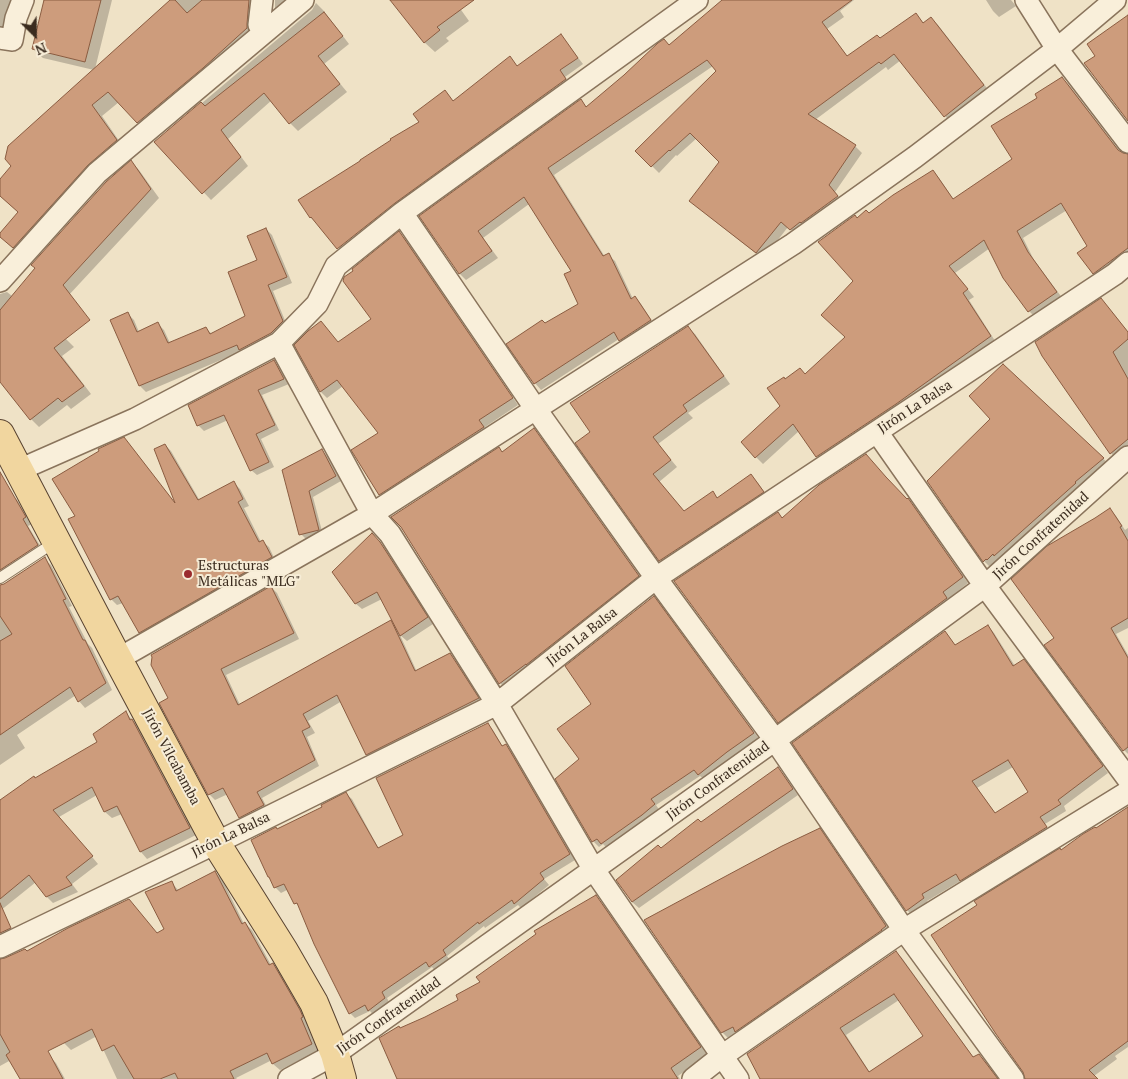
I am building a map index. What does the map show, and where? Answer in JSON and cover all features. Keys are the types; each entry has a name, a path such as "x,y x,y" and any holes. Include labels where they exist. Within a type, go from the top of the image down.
{"main road":[{"name":"Jirón Vilcabamba","path":"0,434 216,843 284,951 314,1003 338,1067"}],"street":[{"path":"0,38 12,40 16,18 23,0"},
{"path":"259,25 262,0"},
{"path":"0,281 97,173 303,0"},
{"path":"19,470 135,419 279,343 317,304 336,266 402,213 697,0"},
{"path":"1026,0 1057,49 1128,142"},
{"path":"118,659 372,514 793,244 916,157 1057,49 1115,0"},
{"path":"402,213 535,408 656,578 775,740 904,930 1013,1079"},
{"name":"Jirón La Balsa","path":"0,947 497,704 656,578 1116,274 1128,263"},
{"path":"279,343 372,514 390,534 497,704 594,870 738,1079"},
{"path":"877,432 985,586 1128,779"},
{"name":"Jirón Confratenidad","path":"289,1079 338,1067 594,870 985,586 1128,457"},
{"path":"693,1079 722,1056 904,930 1128,792"}],"lane":[{"path":"0,578 56,541"}],"building":[{"path":"44,0 101,0 85,62 32,49"},
{"path":"170,0 175,0 187,13 202,0 249,0 247,28 203,68 137,123 108,92 92,105 117,140 88,165 13,248 0,237 0,233 18,212 0,196 0,179 11,166 5,159 8,146"},
{"path":"390,0 474,0 437,27 440,30 424,43"},
{"path":"722,0 852,0 822,22 847,56 877,35 880,38 916,13 923,23 931,17 984,85 944,117 894,54 881,64 879,62 808,114 856,145 829,185 838,196 790,230 781,222 756,253 689,201 719,162 690,133 651,167 635,151 716,71 707,60 548,168 603,256 609,253 631,299 635,296 651,320 619,341 614,332 534,384 506,344 542,320 545,323 578,304 564,274 571,271 524,197 478,231 492,251 459,274 419,216 581,99 586,107 658,43 664,39 669,45"},
{"path":"324,12 343,36 318,56 340,84 289,124 264,93 221,130 241,157 202,194 154,142 201,102 205,106"},
{"path":"1128,15 1128,121 1084,63 1095,56 1087,44"},
{"path":"561,34 578,58 560,70 566,79 395,203 337,249 310,218 298,200 419,122 413,114 445,90 453,101 510,56 517,66"},
{"path":"1062,77 1118,150 1128,154 1128,248 1093,274 1077,253 1087,246 1061,203 1017,231 1028,252 1057,292 1028,312 1003,278 984,240 949,266 968,289 963,293 991,336 896,404 816,457 793,424 755,458 741,442 780,406 767,388 784,377 785,379 800,368 805,374 845,337 821,315 853,281 818,242 855,215 857,218 866,210 869,213 893,195 933,170 953,199 1012,159 991,126 1037,98 1035,94"},
{"path":"131,160 151,189 63,285 90,320 54,348 84,386 62,402 58,398 30,420 0,382 0,310 35,268 31,265 106,182"},
{"path":"266,228 287,277 268,285 283,321 271,333 239,350 237,345 139,386 110,320 128,312 137,332 158,322 168,343 206,327 210,334 245,316 228,272 257,260 247,236"},
{"path":"399,231 513,398 479,420 484,427 379,495 351,450 378,433 337,380 320,392 294,345 321,321 338,342 371,319 343,281 344,277"},
{"path":"1101,298 1128,332 1128,339 1113,352 1128,379 1128,439 1110,454 1042,356 1035,342"},
{"path":"688,326 724,376 683,405 687,411 653,437 671,460 653,474 684,511 713,491 717,498 751,474 764,492 659,561 575,443 590,432 570,403"},
{"path":"274,360 284,379 258,390 275,425 256,434 269,462 250,471 224,415 197,426 188,405"},
{"path":"1003,364 1104,458 994,556 993,554 983,562 927,481 990,419 969,396"},
{"path":"534,428 639,576 499,684 401,527 391,517 499,447 502,452"},
{"path":"124,437 175,503 154,449 165,444 198,500 234,481 243,499 238,502 259,542 263,540 272,557 139,633 118,596 110,600 68,519 75,516 52,479 99,451 98,449"},
{"path":"322,449 336,476 309,491 319,530 299,535 282,470"},
{"path":"866,454 908,498 963,577 943,592 947,598 778,723 674,581 778,512 782,518 819,485"},
{"path":"0,472 26,517 23,519 38,545 0,570"},
{"path":"1110,508 1122,526 1120,527 1128,541 1128,618 1111,628 1128,658 1128,747 1123,751 1044,645 1054,638 1011,579 1047,546"},
{"path":"372,533 380,542 428,617 400,636 377,592 355,604 332,572"},
{"path":"45,557 66,599 63,600 106,683 78,702 70,687 0,735 0,641 12,634 0,616 0,585"},
{"path":"271,586 294,633 221,669 238,705 391,620 415,671 450,653 479,698 366,755 337,695 303,714 310,727 302,731 315,760 257,792 264,805 239,818 223,788 208,795 159,703 168,698 151,665 151,655"},
{"path":"654,596 754,733 698,775 694,770 651,799 655,804 601,844 597,839 592,842 555,779 579,759 557,729 591,704 565,666"},
{"path":"988,625 1013,666 1024,659 1103,766 1058,800 1061,804 1040,817 1047,827 960,881 956,874 922,894 924,898 906,911 792,743 945,631 955,645","holes":["1008,760 1028,792 995,813 972,781"]},
{"path":"126,711 190,828 140,852 117,806 104,812 92,787 53,810 93,856 66,877 72,885 46,897 29,875 0,899 0,800 34,776 35,778 97,742 93,734"},
{"path":"488,723 502,746 506,744 570,854 540,873 544,879 514,904 512,900 479,924 478,922 443,950 446,955 429,967 426,962 382,992 385,998 368,1011 365,1005 349,1014 314,944 297,903 294,904 284,884 274,888 251,840 322,807 321,805 346,792 378,848 403,835 376,778"},
{"path":"778,767 793,789 632,902 616,880 658,845 661,848 698,819 701,822"},
{"path":"1128,807 1128,1041 1089,1070 1098,1079 1025,1079 1023,1072 931,935 977,905 974,901 1060,848 1061,850 1083,834 1096,828"},
{"path":"820,828 886,926 735,1032 733,1027 721,1033 644,920 782,846"},
{"path":"215,871 242,924 245,922 269,965 273,963 300,1010 303,1017 301,1018 312,1044 272,1064 267,1053 230,1071 234,1079 178,1079 175,1073 160,1079 134,1079 114,1045 102,1051 92,1029 48,1051 63,1079 20,1079 6,1055 10,1052 0,1034 0,959 25,949 27,951 68,928 129,899 157,933 164,929 145,892 172,881 176,891"},
{"path":"596,895 701,1047 671,1068 678,1079 397,1079 379,1038 399,1026 400,1028 425,1017 458,1000 456,995 480,982 476,977 536,934 534,931"},
{"path":"0,903 11,928 0,933"},
{"path":"896,951 973,1057 979,1054 998,1079 760,1079 747,1054","holes":["894,994 923,1036 869,1072 840,1028"]}],"place":[{"name":"Estructuras Metálicas \"MLG\"","path":"188,574"}]}
